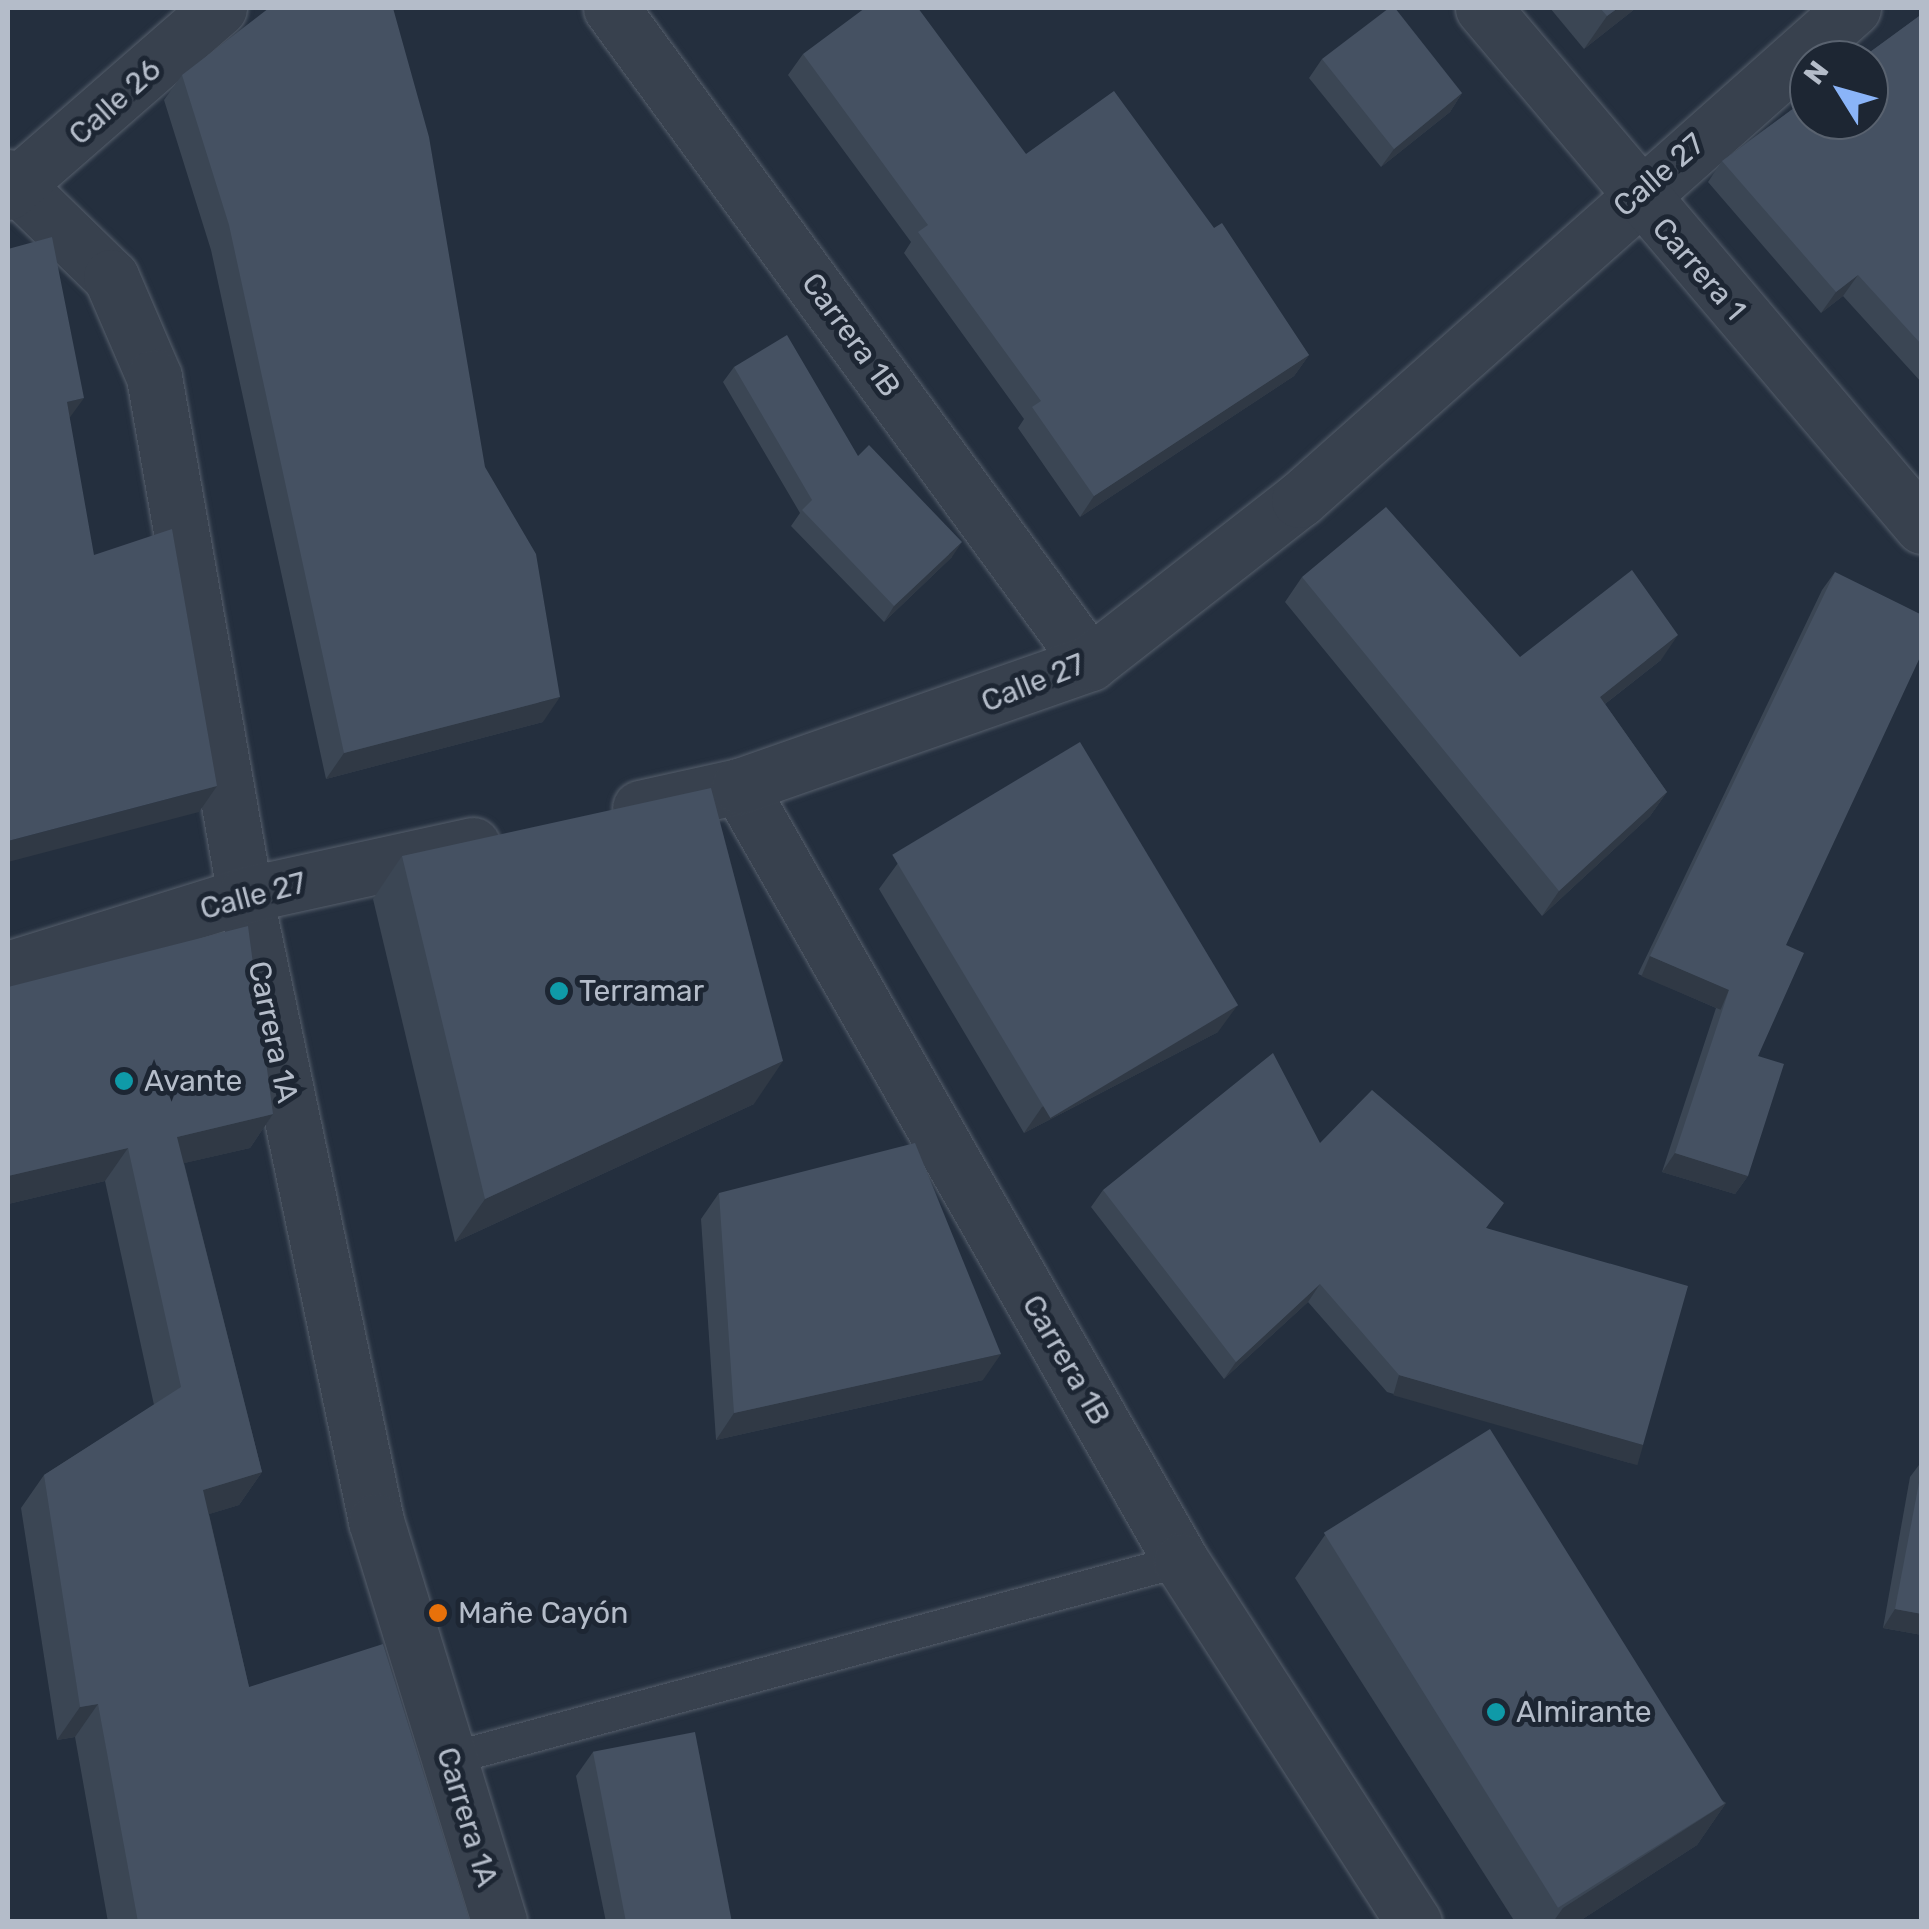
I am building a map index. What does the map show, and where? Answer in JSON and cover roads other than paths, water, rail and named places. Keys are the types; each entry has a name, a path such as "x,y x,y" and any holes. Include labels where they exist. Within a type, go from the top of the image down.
{"street":[{"name":"Calle 26","path":"12,186 219,8"},
{"name":"Carrera 1B","path":"611,8 1090,663"},
{"name":"Carrera 1","path":"1483,8 1636,195 1922,526"},
{"name":"Calle 27","path":"587,820 739,786 1090,663 1299,500 1636,195 1852,8"},
{"name":"Carrera 1A","path":"12,186 111,277 154,377 245,895 376,1520 499,1922"},
{"name":"Carrera 1B","path":"739,786 1181,1560 1414,1922"},
{"name":"Calle 27","path":"8,968 245,895 530,832"}],"lane":[{"path":"450,1759 1181,1560"}],"place":[{"name":"Terramar","path":"559,991"},
{"name":"Avante","path":"124,1081"},
{"name":"Mañe Cayón","path":"438,1613"},
{"name":"Almirante","path":"1496,1712"}]}
